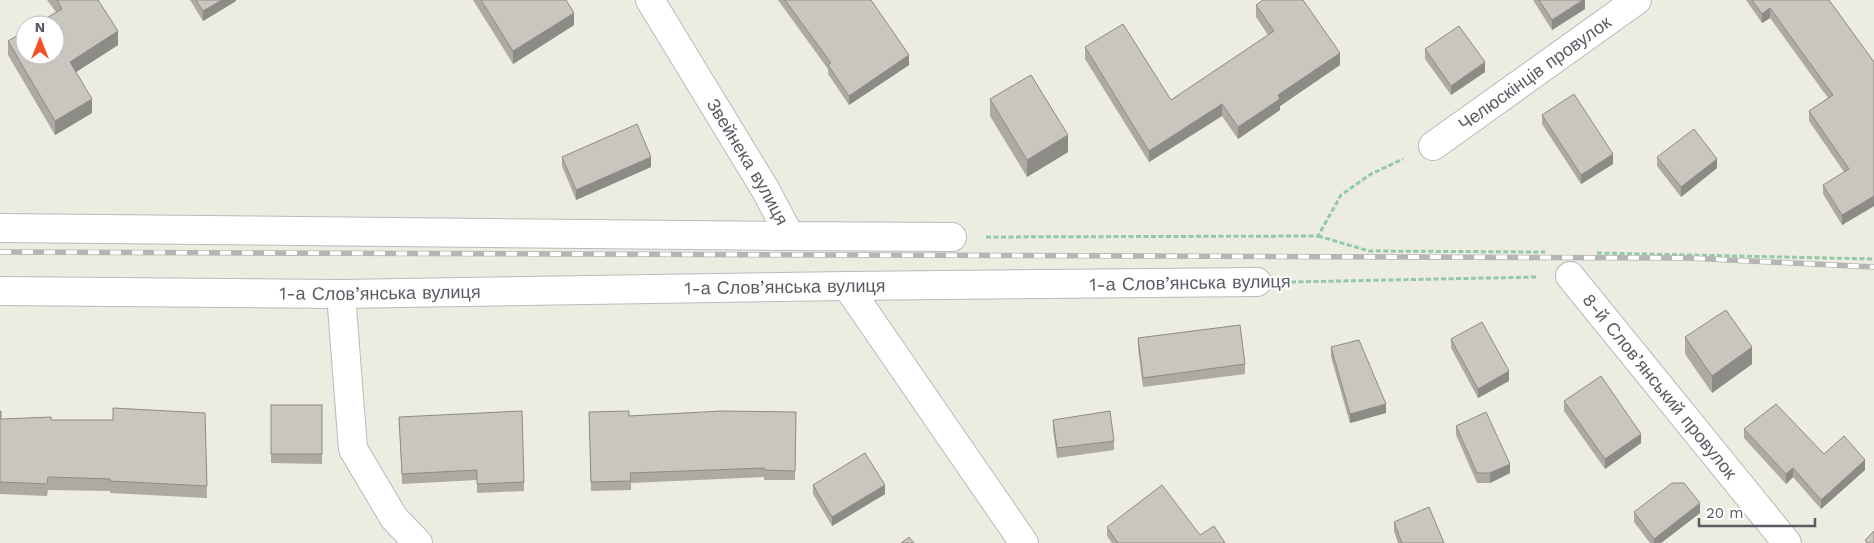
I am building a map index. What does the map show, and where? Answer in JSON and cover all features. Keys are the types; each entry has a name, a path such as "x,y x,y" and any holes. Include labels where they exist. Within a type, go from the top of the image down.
{"street":[{"name":"Звейнека вулиця","path":"650,0 765,189 790,236 952,237"},
{"name":"Челюскінців провулок","path":"1433,146 1637,0"},
{"path":"0,228 790,236"},
{"name":"8-й Слов’янський провулок","path":"1570,276 1787,543"},
{"name":"1-а Слов’янська вулиця","path":"0,291 341,294 1257,282"},
{"path":"847,286 1024,543"},
{"path":"341,294 353,449 394,518 418,543"}],"path":[{"path":"952,237 1318,236 1341,195 1371,174 1433,146"},
{"name":"1-а Слов’янська вулиця","path":"1257,282 1570,276"}],"building":[{"path":"57,0 98,0 118,31 70,62 92,99 55,121 22,65 65,65 65,15 52,15 62,9"},
{"path":"196,0 222,0 203,11"},
{"path":"481,0 566,0 574,13 513,51"},
{"path":"785,0 871,0 909,55 849,96 828,65 831,63"},
{"path":"1263,0 1303,0 1340,53 1278,95 1280,99 1238,127 1222,104 1149,151 1085,47 1123,24 1171,100 1274,31 1256,5"},
{"path":"1539,0 1583,0 1552,20"},
{"path":"1752,0 1829,0 1874,62 1874,196 1842,215 1823,185 1849,169 1809,111 1833,95 1770,8 1762,14"},
{"path":"1459,26 1485,62 1451,86 1425,49"},
{"path":"15,37 15,53 8,41"},
{"path":"1031,75 1068,135 1027,160 990,99"},
{"path":"1574,94 1613,154 1581,175 1542,115"},
{"path":"637,124 651,157 576,190 562,157"},
{"path":"1694,129 1717,159 1681,187 1657,157"},
{"path":"1726,310 1752,347 1712,376 1685,337"},
{"path":"1482,322 1509,371 1478,389 1451,339"},
{"path":"1240,325 1245,364 1143,378 1138,338"},
{"path":"1359,340 1386,404 1350,414 1331,347"},
{"path":"1601,376 1641,434 1605,459 1564,401"},
{"path":"1776,404 1824,454 1844,436 1865,460 1821,500 1793,468 1786,474 1744,429"},
{"path":"271,405 322,405 322,454 271,454"},
{"path":"113,408 205,413 207,486 110,481 110,479 48,477 47,484 0,482 0,411 1,419 51,417 51,420 113,420"},
{"path":"522,411 524,482 477,484 477,470 402,474 399,417"},
{"path":"629,411 629,416 722,411 796,412 795,471 764,470 764,468 630,473 631,481 591,482 589,412"},
{"path":"1110,411 1114,441 1057,448 1053,420"},
{"path":"1486,412 1510,464 1490,473 1477,473 1456,426"},
{"path":"865,453 885,485 832,517 813,485"},
{"path":"1672,483 1684,483 1700,503 1654,539 1634,512"},
{"path":"1162,485 1200,535 1214,526 1225,543 1118,543 1107,527"},
{"path":"1429,507 1444,543 1402,543 1394,522"},
{"path":"1874,531 1874,543 1867,543 1865,540"},
{"path":"909,537 914,543 901,543"}],"railway":[{"path":"0,252 1689,258 1874,267"}]}
